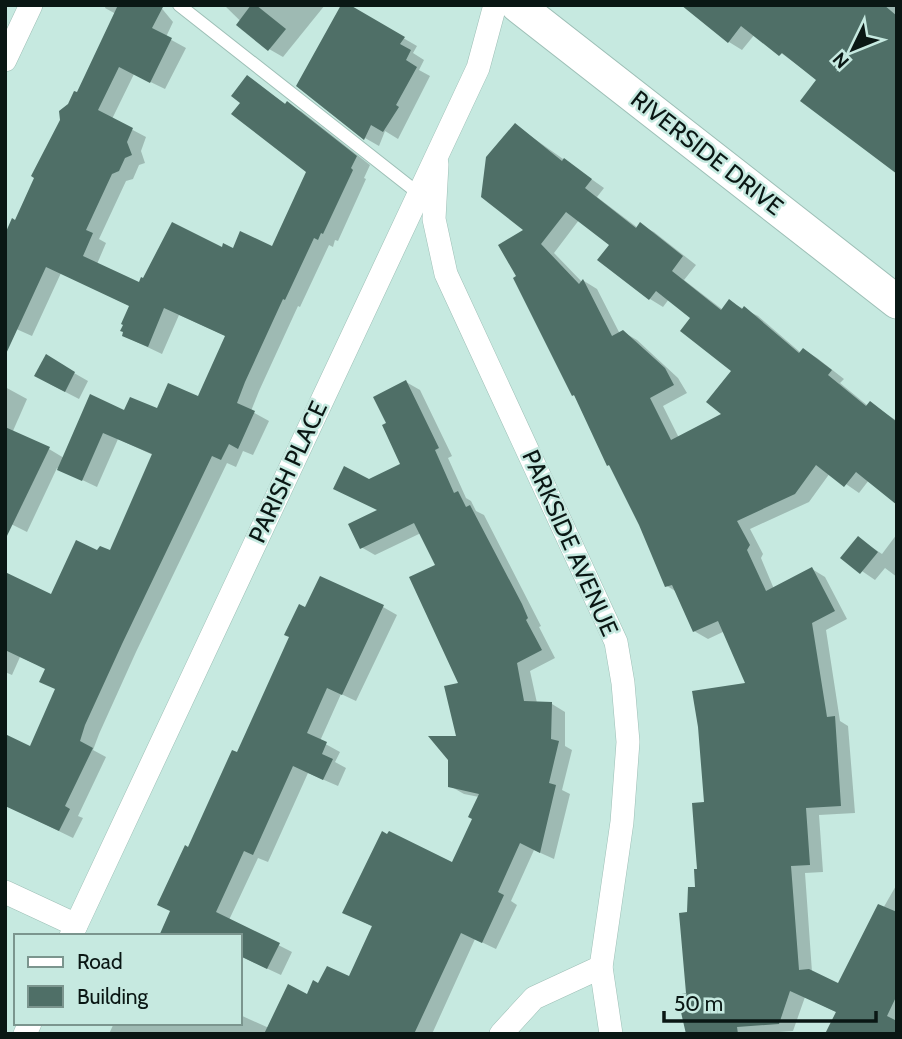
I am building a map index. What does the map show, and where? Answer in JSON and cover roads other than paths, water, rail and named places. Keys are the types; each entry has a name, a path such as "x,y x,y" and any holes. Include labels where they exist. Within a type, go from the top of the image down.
{"main road":[{"name":"RIVERSIDE DRIVE","path":"517,5 897,302"}],"street":[{"path":"5,60 31,5"},
{"name":"PARISH PLACE","path":"73,930 478,68 495,5"},
{"name":"PARKSIDE AVENUE","path":"438,151 434,219 446,274 616,642 628,742 622,822 601,967 611,1034"},
{"path":"5,892 73,930"},
{"path":"501,1034 534,998 601,967"}],"lane":[{"path":"179,5 418,193"}]}
